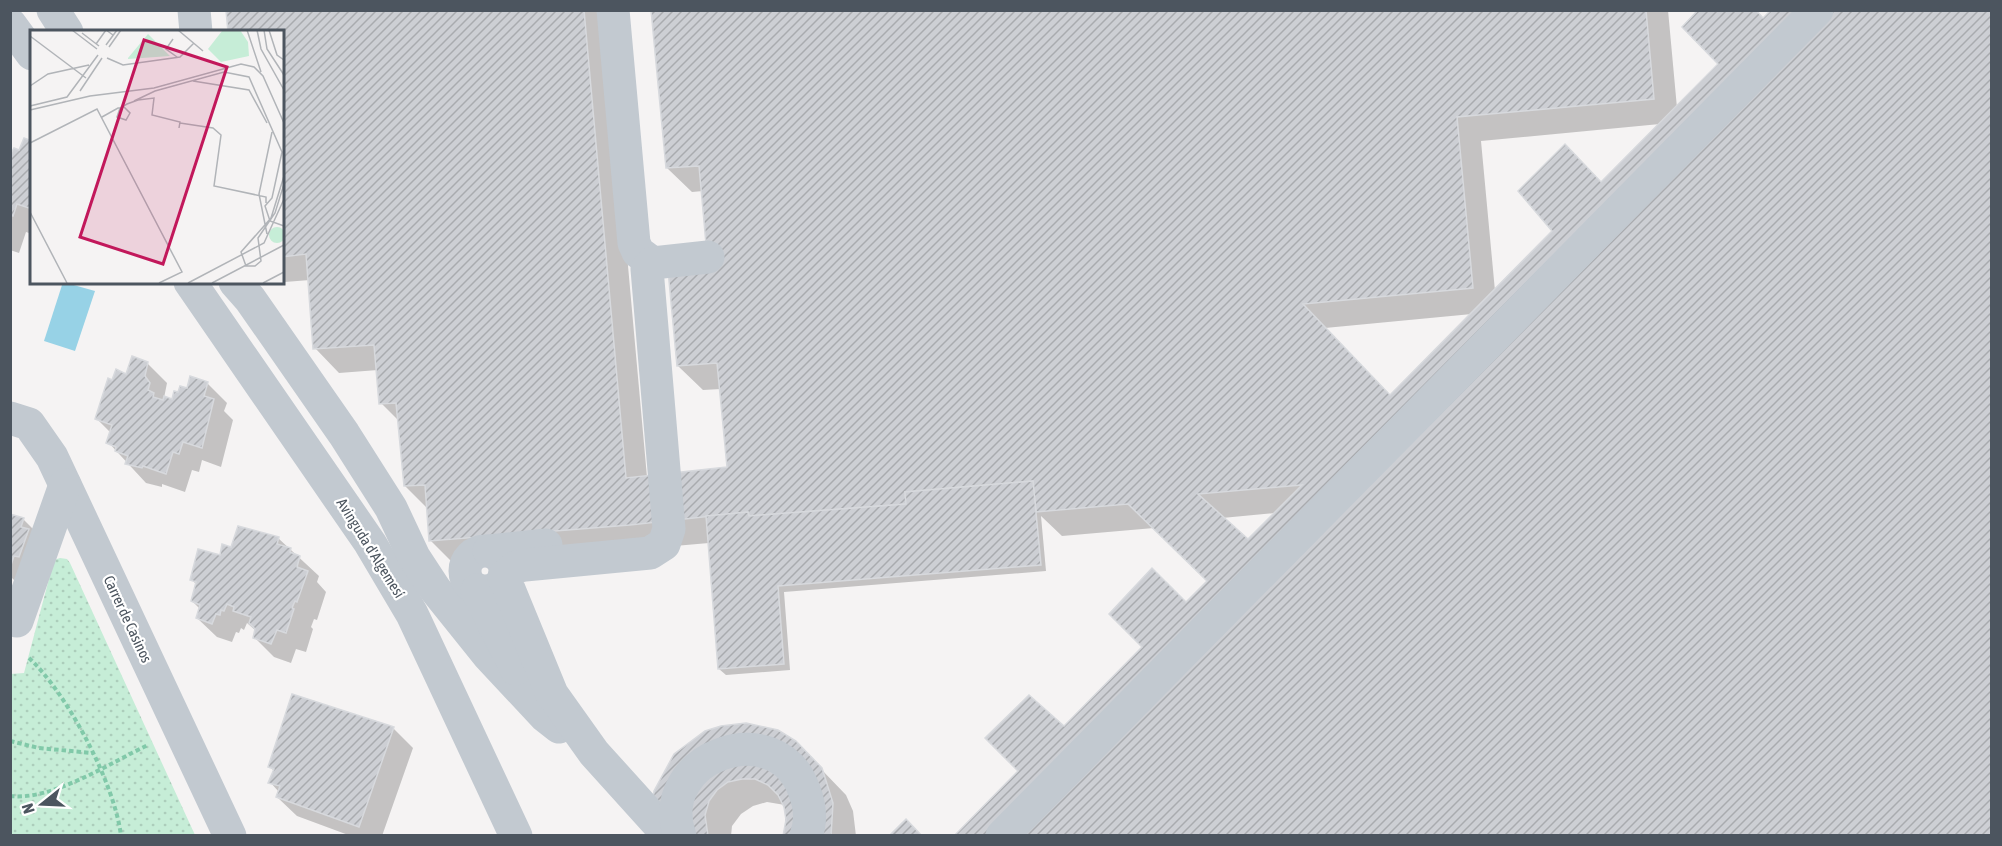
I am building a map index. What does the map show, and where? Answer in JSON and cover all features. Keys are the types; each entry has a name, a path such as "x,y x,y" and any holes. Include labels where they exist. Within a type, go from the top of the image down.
{"street":[{"path":"53,10 65,30"},
{"path":"194,10 196,30"},
{"path":"613,10 634,243 638,252 653,263"},
{"path":"1002,836 1817,10"},
{"path":"10,24 30,51"},
{"path":"421,567 442,582 633,537 646,541 650,553 664,544 669,529 646,275 647,269 653,263 708,257"},
{"name":"Avinguda d'Algemesí","path":"191,284 376,553 412,614 516,836"},
{"path":"243,288 344,434 391,508 421,567 456,618 545,716 594,753"},
{"name":"Carrer de Casinos","path":"10,418 29,424 52,457 230,836"},
{"path":"10,618 17,621 65,485"},
{"path":"391,508 422,547 430,553 444,555 483,571 546,682 594,753 669,836"},
{"path":"483,571 533,703"},
{"path":"680,836 677,814 679,797 697,767 711,757 728,750 747,748 779,759 793,771 802,785 810,815 806,836"}],"path":[{"path":"29,658 58,695 100,768 114,806 121,836"},
{"path":"10,741 39,748 92,753"},
{"path":"10,796 22,798 46,794 148,745"}],"green space":[{"path":"67,559 70,563 195,835 11,835 10,674 24,673 54,560"}],"water":[{"path":"62,284 95,291 75,351 44,341"}],"building":[{"path":"226,10 584,10 626,478 727,467 717,363 677,366 668,270 708,266 699,166 666,168 651,10 1646,10 1654,99 1457,117 1473,288 1303,304 1390,395 1552,231 1518,191 1565,144 1601,182 1718,64 1682,27 1698,10 1756,10 1763,18 1771,10 1992,10 1992,836 954,836 1018,771 985,738 1029,695 1064,726 1142,647 1109,614 1152,568 1186,602 1207,581 1128,504 1036,512 1033,481 905,492 906,504 749,516 748,512 630,525 429,541 425,485 404,486 396,403 379,404 374,345 313,349 306,254 284,257 284,30 228,30","holes":["1302,485 1248,539 1198,494"]},
{"path":"24,138 30,140 30,208 17,204 13,216 10,215 10,155 14,148 19,150"},
{"path":"132,356 148,362 145,376 150,383 148,390 154,393 153,397 163,400 164,396 172,399 174,391 178,392 180,386 187,388 190,376 208,382 204,396 214,399 202,448 183,442 179,454 173,452 166,474 143,466 142,468 125,464 128,456 115,451 116,447 106,443 112,425 95,419 108,378 112,380 116,369 126,374"},
{"path":"1033,481 1041,565 778,586 784,664 718,669 706,516 748,512 749,516 906,504 905,492"},
{"path":"10,514 24,518 21,527 29,529 19,557 14,556 10,568"},
{"path":"238,526 279,537 277,544 291,548 290,552 300,556 297,567 308,571 297,602 295,601 292,608 294,609 286,633 277,630 271,644 253,638 255,629 249,623 251,617 233,611 234,607 227,604 224,611 221,610 220,615 216,614 212,624 196,618 200,605 191,601 196,582 190,580 198,549 220,555 222,544 231,547"},
{"path":"292,694 394,727 359,827 276,797 280,786 268,783 274,769 268,767"},
{"path":"746,723 778,730 796,741 822,768 833,803 831,836 783,836 786,820 784,807 778,795 768,785 755,779 742,779 728,782 717,790 709,801 705,815 708,836 655,836 652,810 654,791 674,754 705,731 721,726"},
{"path":"906,819 922,836 889,836"}]}
